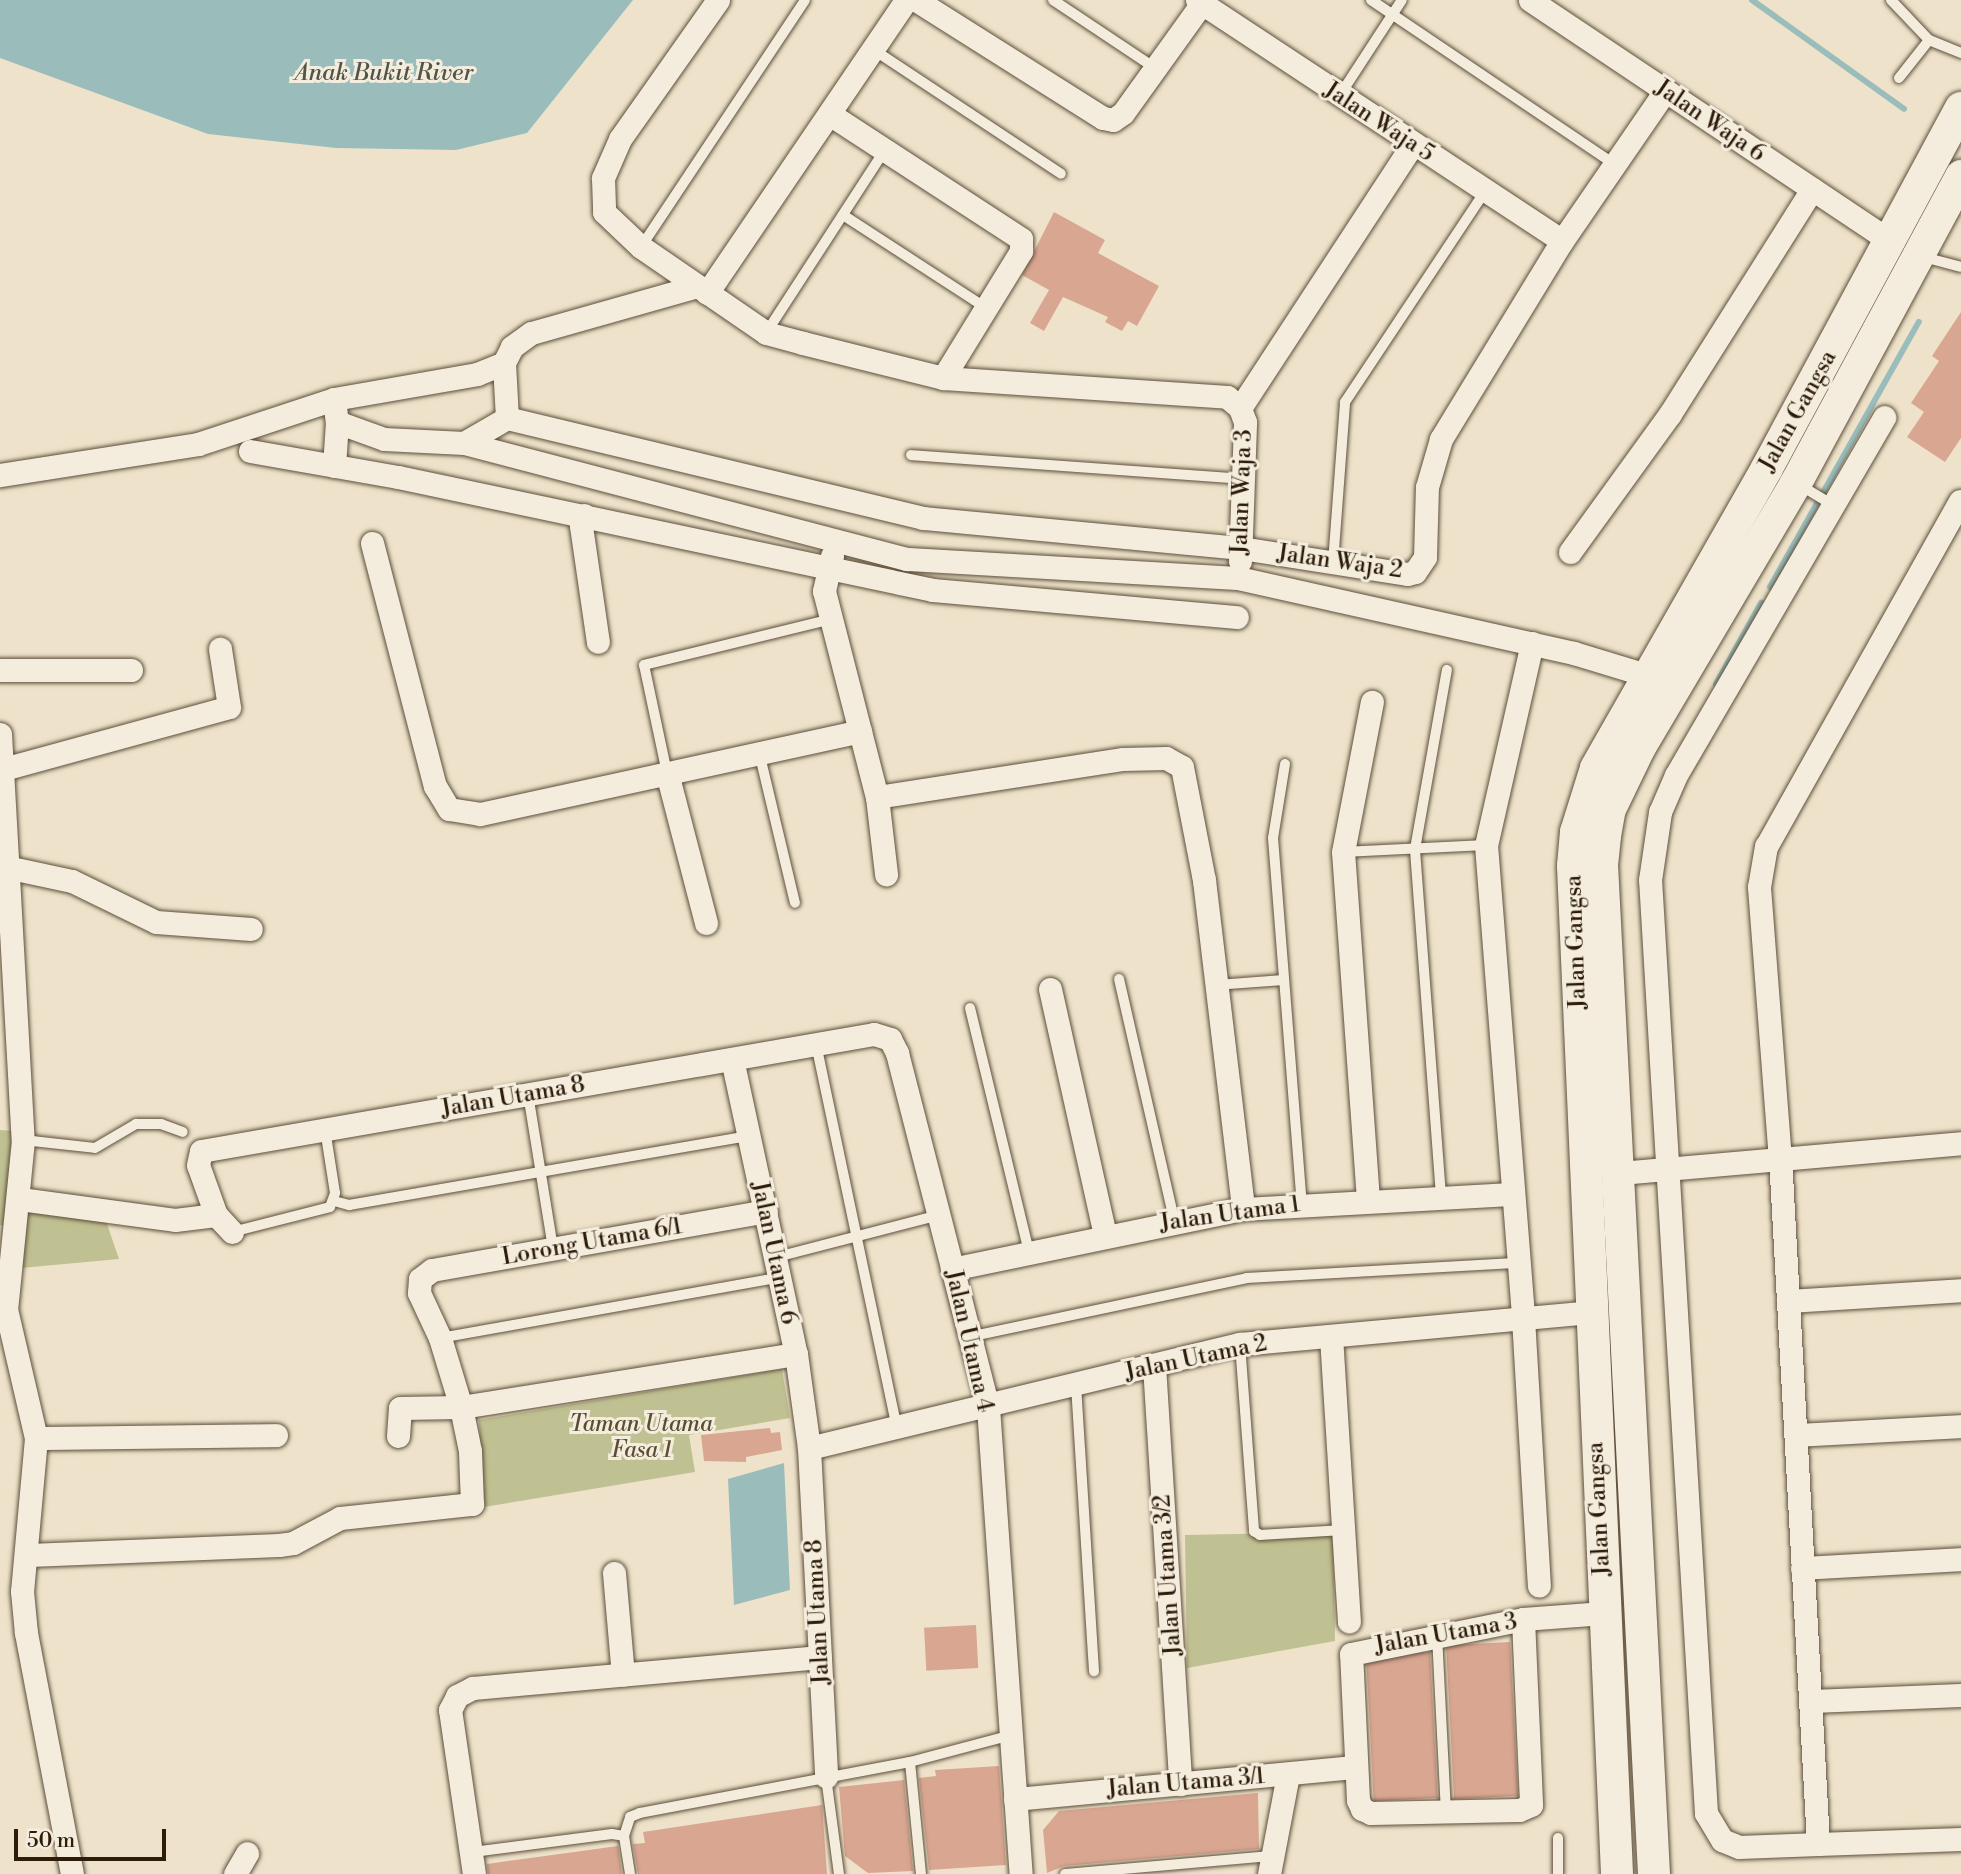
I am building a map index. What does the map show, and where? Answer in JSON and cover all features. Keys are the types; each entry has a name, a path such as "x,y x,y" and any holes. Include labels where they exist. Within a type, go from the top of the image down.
{"main road":[{"name":"Jalan Gangsa","path":"1654,1874 1620,1173 1602,865 1610,808 1640,747 1799,485 1904,248 1961,108"},
{"name":"Jalan Gangsa","path":"1617,1874 1590,1312 1573,866 1582,803 1646,675 1904,248 1961,176"}],"street":[{"path":"718,0 620,139 603,178 604,212 641,247 766,333 943,377 1227,397 1240,408 1412,145"},
{"path":"464,443 506,418 504,363 512,347 531,333 700,290 831,115 906,0"},
{"path":"916,0 1103,118 1113,120 1123,114 1200,2"},
{"name":"Jalan Waja 6","path":"1530,0 1904,248"},
{"name":"Jalan Waja 5","path":"1200,2 1412,145 1562,241"},
{"name":"Jalan Waja 2","path":"506,418 923,518 1241,548 1407,574 1421,565 1427,487 1441,439 1562,241 1665,91"},
{"path":"831,115 886,148 1021,239 1021,251 943,377"},
{"path":"1570,552 1670,414 1812,189"},
{"path":"0,475 198,444 334,399 477,374 504,363"},
{"path":"334,399 337,422 334,466"},
{"name":"Jalan Waja 3","path":"1238,578 1245,422 1240,408"},
{"path":"1884,417 1829,502 1676,775 1660,812 1650,880 1706,1813 1721,1840 1739,1847 1961,1839"},
{"path":"337,422 384,439 464,443 907,559 1238,578 1532,643 1646,675"},
{"path":"250,451 584,515 933,590 1237,617"},
{"path":"1818,1843 1780,1157 1760,863 1869,656 1960,501"},
{"path":"584,515 581,526 598,642"},
{"path":"835,542 824,591 877,797 886,874"},
{"path":"372,543 435,786 449,809 480,814 860,731"},
{"path":"1045,600 1048,567"},
{"path":"1532,643 1486,845 1523,1318 1539,1587"},
{"path":"3,769 229,707 219,649"},
{"path":"0,670 131,670"},
{"path":"1368,1200 1343,852 1372,702"},
{"path":"0,734 10,868 23,1140 20,1199 3,1309 36,1438 29,1556 22,1591 26,1633 72,1874"},
{"path":"877,797 1123,759 1175,761 1187,778 1204,880 1213,985 1243,1209"},
{"path":"667,773 706,923"},
{"path":"10,868 72,881 156,922 251,929"},
{"path":"1050,989 1105,1235"},
{"name":"Jalan Utama 8","path":"224,1223 198,1164 201,1151 874,1034 890,1039"},
{"name":"Jalan Utama 4","path":"890,1039 897,1053 988,1407 1009,1736 1021,1874"},
{"name":"Jalan Utama 6","path":"732,1059 779,1267 796,1354 809,1448"},
{"path":"1620,1173 1961,1143"},
{"name":"Jalan Utama 1","path":"952,1269 1174,1220 1243,1209 1302,1203 1513,1194"},
{"path":"20,1199 175,1220 224,1223"},
{"name":"Lorong Utama 6/1","path":"440,1338 419,1293 420,1279 432,1270 766,1211"},
{"path":"1788,1301 1961,1290"},
{"name":"Jalan Utama 2","path":"809,1448 988,1407 1240,1344 1590,1312"},
{"name":"Jalan Utama 3","path":"1331,1336 1349,1621"},
{"path":"29,1556 279,1545 293,1543 340,1518 472,1504 471,1451 440,1338"},
{"path":"398,1436 400,1408 461,1407 796,1354"},
{"name":"Jalan Utama 3/2","path":"1154,1366 1180,1784"},
{"path":"1796,1436 1961,1426"},
{"path":"36,1438 276,1436"},
{"name":"Jalan Utama 8","path":"809,1448 826,1777"},
{"path":"1802,1568 1961,1559"},
{"path":"614,1573 623,1675"},
{"name":"Jalan Utama 3","path":"1446,1811 1371,1813 1358,1800 1351,1654 1523,1619 1604,1613"},
{"path":"1446,1811 1519,1810 1531,1805 1523,1619"},
{"path":"473,1863 450,1710 457,1696 473,1688 820,1657"},
{"path":"1811,1701 1961,1695"},
{"name":"Jalan Utama 3/1","path":"1015,1799 1356,1767"},
{"path":"1270,1865 1288,1774"},
{"path":"234,1874 247,1853"}],"lane":[{"path":"641,247 805,0"},
{"path":"1053,0 1155,68"},
{"path":"1371,0 1614,164"},
{"path":"1340,96 1402,0"},
{"path":"1894,1 1929,40 1961,53"},
{"path":"1899,79 1929,40"},
{"path":"874,50 1061,174"},
{"path":"766,333 886,148"},
{"path":"1333,563 1345,402 1486,190"},
{"path":"843,215 986,308"},
{"path":"1904,248 1961,267"},
{"path":"911,455 1244,479"},
{"path":"1799,485 1829,502"},
{"path":"667,773 644,665 831,619"},
{"path":"1441,1196 1415,849 1447,670"},
{"path":"759,752 795,903"},
{"path":"1285,764 1273,838 1282,980 1302,1203"},
{"path":"1343,852 1486,845"},
{"path":"1119,979 1174,1220"},
{"path":"1213,985 1282,980"},
{"path":"970,1008 1029,1252"},
{"path":"816,1044 897,1427"},
{"path":"528,1094 553,1249"},
{"path":"23,1140 95,1147 135,1124 169,1125 183,1132"},
{"path":"325,1129 334,1201"},
{"path":"334,1201 349,1206 749,1136"},
{"path":"224,1223 323,1212 334,1201"},
{"path":"440,1338 779,1267 858,1236 939,1215"},
{"path":"968,1337 1247,1278 1519,1263"},
{"path":"1240,1344 1254,1531 1260,1535 1343,1530"},
{"path":"1076,1385 1094,1671"},
{"path":"1437,1635 1446,1811"},
{"path":"630,1874 624,1836 630,1817 640,1813 910,1762 1009,1736"},
{"path":"910,1762 921,1874"},
{"path":"826,1777 839,1874"},
{"path":"473,1863 612,1834 624,1836"},
{"path":"1558,1838 1558,1874"},
{"path":"1065,1874 1270,1865"}],"green space":[{"path":"0,1130 13,1131 11,1228 0,1225"},
{"path":"26,1202 104,1215 119,1259 21,1268"},
{"name":"Taman Utama Fasa 1","path":"782,1369 790,1418 689,1435 695,1472 484,1507 479,1420"},
{"path":"1333,1532 1335,1641 1187,1668 1185,1535"}],"water":[{"name":"Anak Bukit River","path":"0,0 633,0 527,133 456,150 336,148 208,134 0,58"},
{"path":"784,1463 790,1590 734,1605 728,1479"}],"building":[{"path":"1054,212 1105,240 1098,253 1159,286 1137,326 1128,321 1122,331 1105,322 1108,317 1063,297 1044,331 1030,323 1049,290 1022,275"},
{"path":"1961,312 1961,438 1945,462 1907,437 1924,412 1911,403 1939,361 1932,356"},
{"path":"770,1428 771,1433 780,1432 782,1450 746,1457 746,1462 704,1461 701,1435"},
{"path":"976,1625 978,1668 926,1671 924,1628"},
{"path":"1510,1642 1518,1796 1454,1799 1446,1645"},
{"path":"1430,1652 1438,1798 1374,1801 1366,1655"},
{"path":"999,1766 1006,1865 929,1870 919,1778 936,1776 935,1770"},
{"path":"904,1780 913,1871 868,1873 845,1856 839,1787"},
{"path":"1258,1793 1259,1849 1064,1866 1047,1873 1043,1830 1059,1811"},
{"path":"822,1805 827,1874 638,1874 633,1844 645,1843 643,1832"},
{"path":"618,1846 622,1874 488,1874 487,1864"}],"waterway":[{"path":"1752,0 1904,109"},
{"path":"1770,587 1919,322"},
{"path":"1716,684 1761,603"}]}
